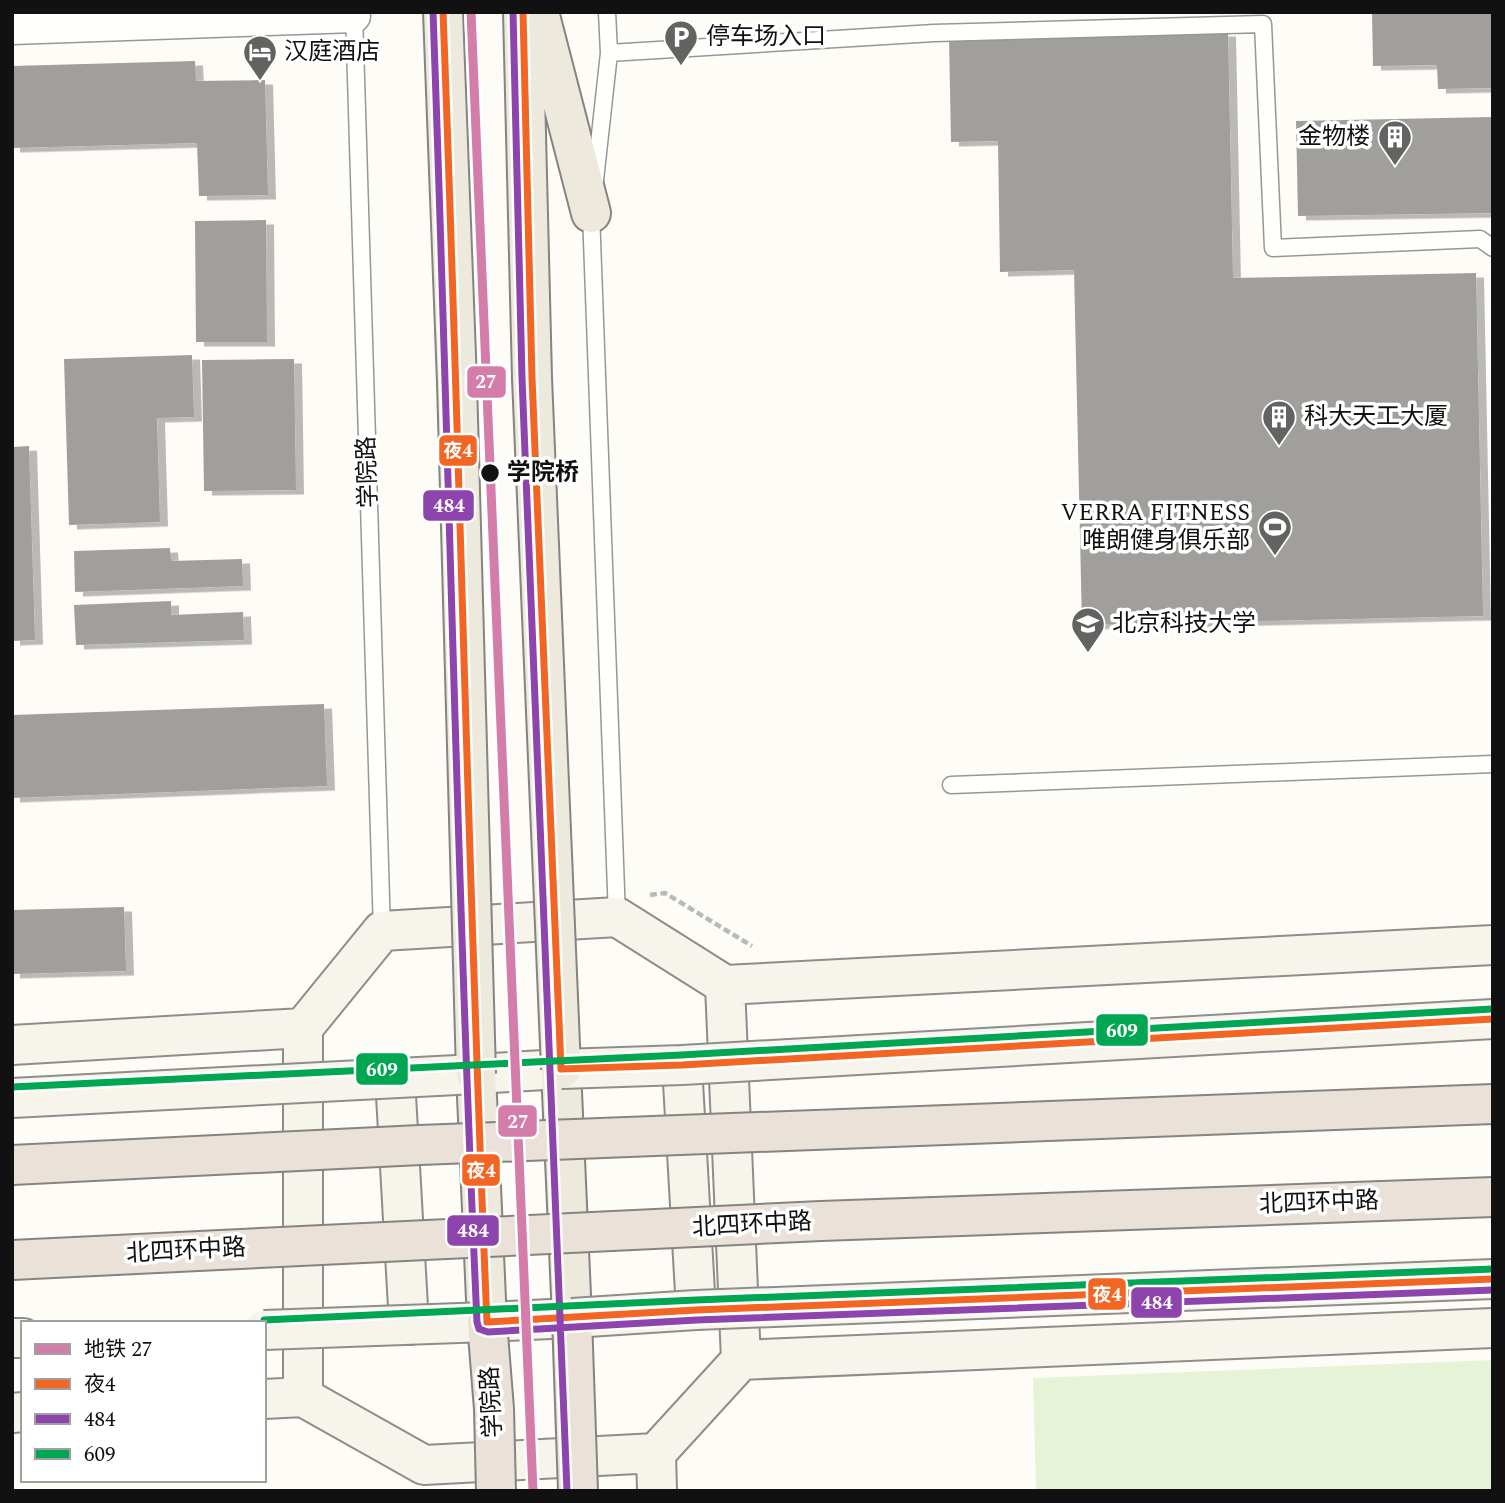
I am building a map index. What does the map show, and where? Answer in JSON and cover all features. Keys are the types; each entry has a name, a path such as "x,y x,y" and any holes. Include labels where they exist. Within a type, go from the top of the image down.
{"highway":[{"path":"12,1166 420,1145 1493,1104"},
{"name":"北四环中路","path":"12,1260 821,1221 1493,1197"},
{"path":"572,1318 578,1491"},
{"name":"学院路","path":"486,1321 494,1409 496,1491"}],"main road":[{"name":"学院路","path":"443,12 486,1321"},
{"path":"523,12 532,378 572,1318"},
{"path":"539,12 591,213"}],"street":[{"path":"12,28 354,14"},
{"path":"303,1397 303,1028 382,931 617,917 725,985 1493,945"},
{"path":"266,1399 303,1397 424,1478 656,1453 741,1360 725,985"},
{"path":"12,1098 682,1065 1493,1019"},
{"path":"12,1045 303,1028"},
{"path":"682,1065 696,1310"},
{"path":"394,1078 409,1325"},
{"path":"266,1330 1493,1279"},
{"path":"741,1360 1493,1328"},
{"path":"656,1453 657,1491"}],"lane":[{"path":"607,12 609,53 591,213 617,917"},
{"name":"学院路","path":"354,14 382,931"},
{"path":"609,53 934,33 1263,24 1273,248 1480,239 1493,248"},
{"path":"951,785 1493,764"}],"green space":[{"path":"1493,1360 1493,1491 1036,1491 1033,1378"}],"building":[{"path":"1372,12 1493,12 1493,88 1438,89 1437,65 1373,66"},
{"name":"科大天工大厦","path":"1228,32 1233,278 1476,273 1483,616 1082,625 1074,270 1000,272 998,141 951,142 949,38"},
{"path":"195,61 196,81 265,80 268,195 199,196 197,143 12,148 12,66"},
{"name":"金物楼","path":"1493,117 1493,213 1298,216 1296,121"},
{"path":"266,220 267,342 196,342 195,221"},
{"path":"192,355 194,417 157,418 160,522 69,525 64,359"},
{"path":"294,359 296,490 204,491 202,360"},
{"path":"29,446 35,640 12,641 12,447"},
{"path":"170,548 171,561 242,559 243,586 75,592 74,551"},
{"path":"171,601 171,615 243,612 244,640 76,645 74,605"},
{"path":"324,704 327,786 12,798 12,715"},
{"path":"124,907 126,971 12,974 12,910"}],"metro line":[{"name":"27","path":"471,12 533,1491"}],"transit line":[{"name":"484","path":"433,12 464,995 479,1329 488,1332 697,1320 1493,1290"},
{"name":"夜4","path":"443,12 487,1322 696,1310 1493,1279"},
{"name":"484","path":"513,12 522,378 567,1491"},
{"name":"夜4","path":"523,12 532,378 561,1069 682,1065 1493,1019"},
{"name":"609","path":"12,1087 681,1055 1492,1009"},
{"name":"609","path":"264,1320 1493,1269"}],"place":[{"name":"停车场入口","path":"681,67"},
{"name":"汉庭酒店","path":"260,82"},
{"name":"金物楼","path":"1395,167"},
{"name":"科大天工大厦","path":"1279,447"},
{"name":"学院桥","path":"490,473"},
{"name":"VERRA FITNESS 唯朗健身俱乐部","path":"1275,557"},
{"name":"北京科技大学","path":"1088,654"}]}
